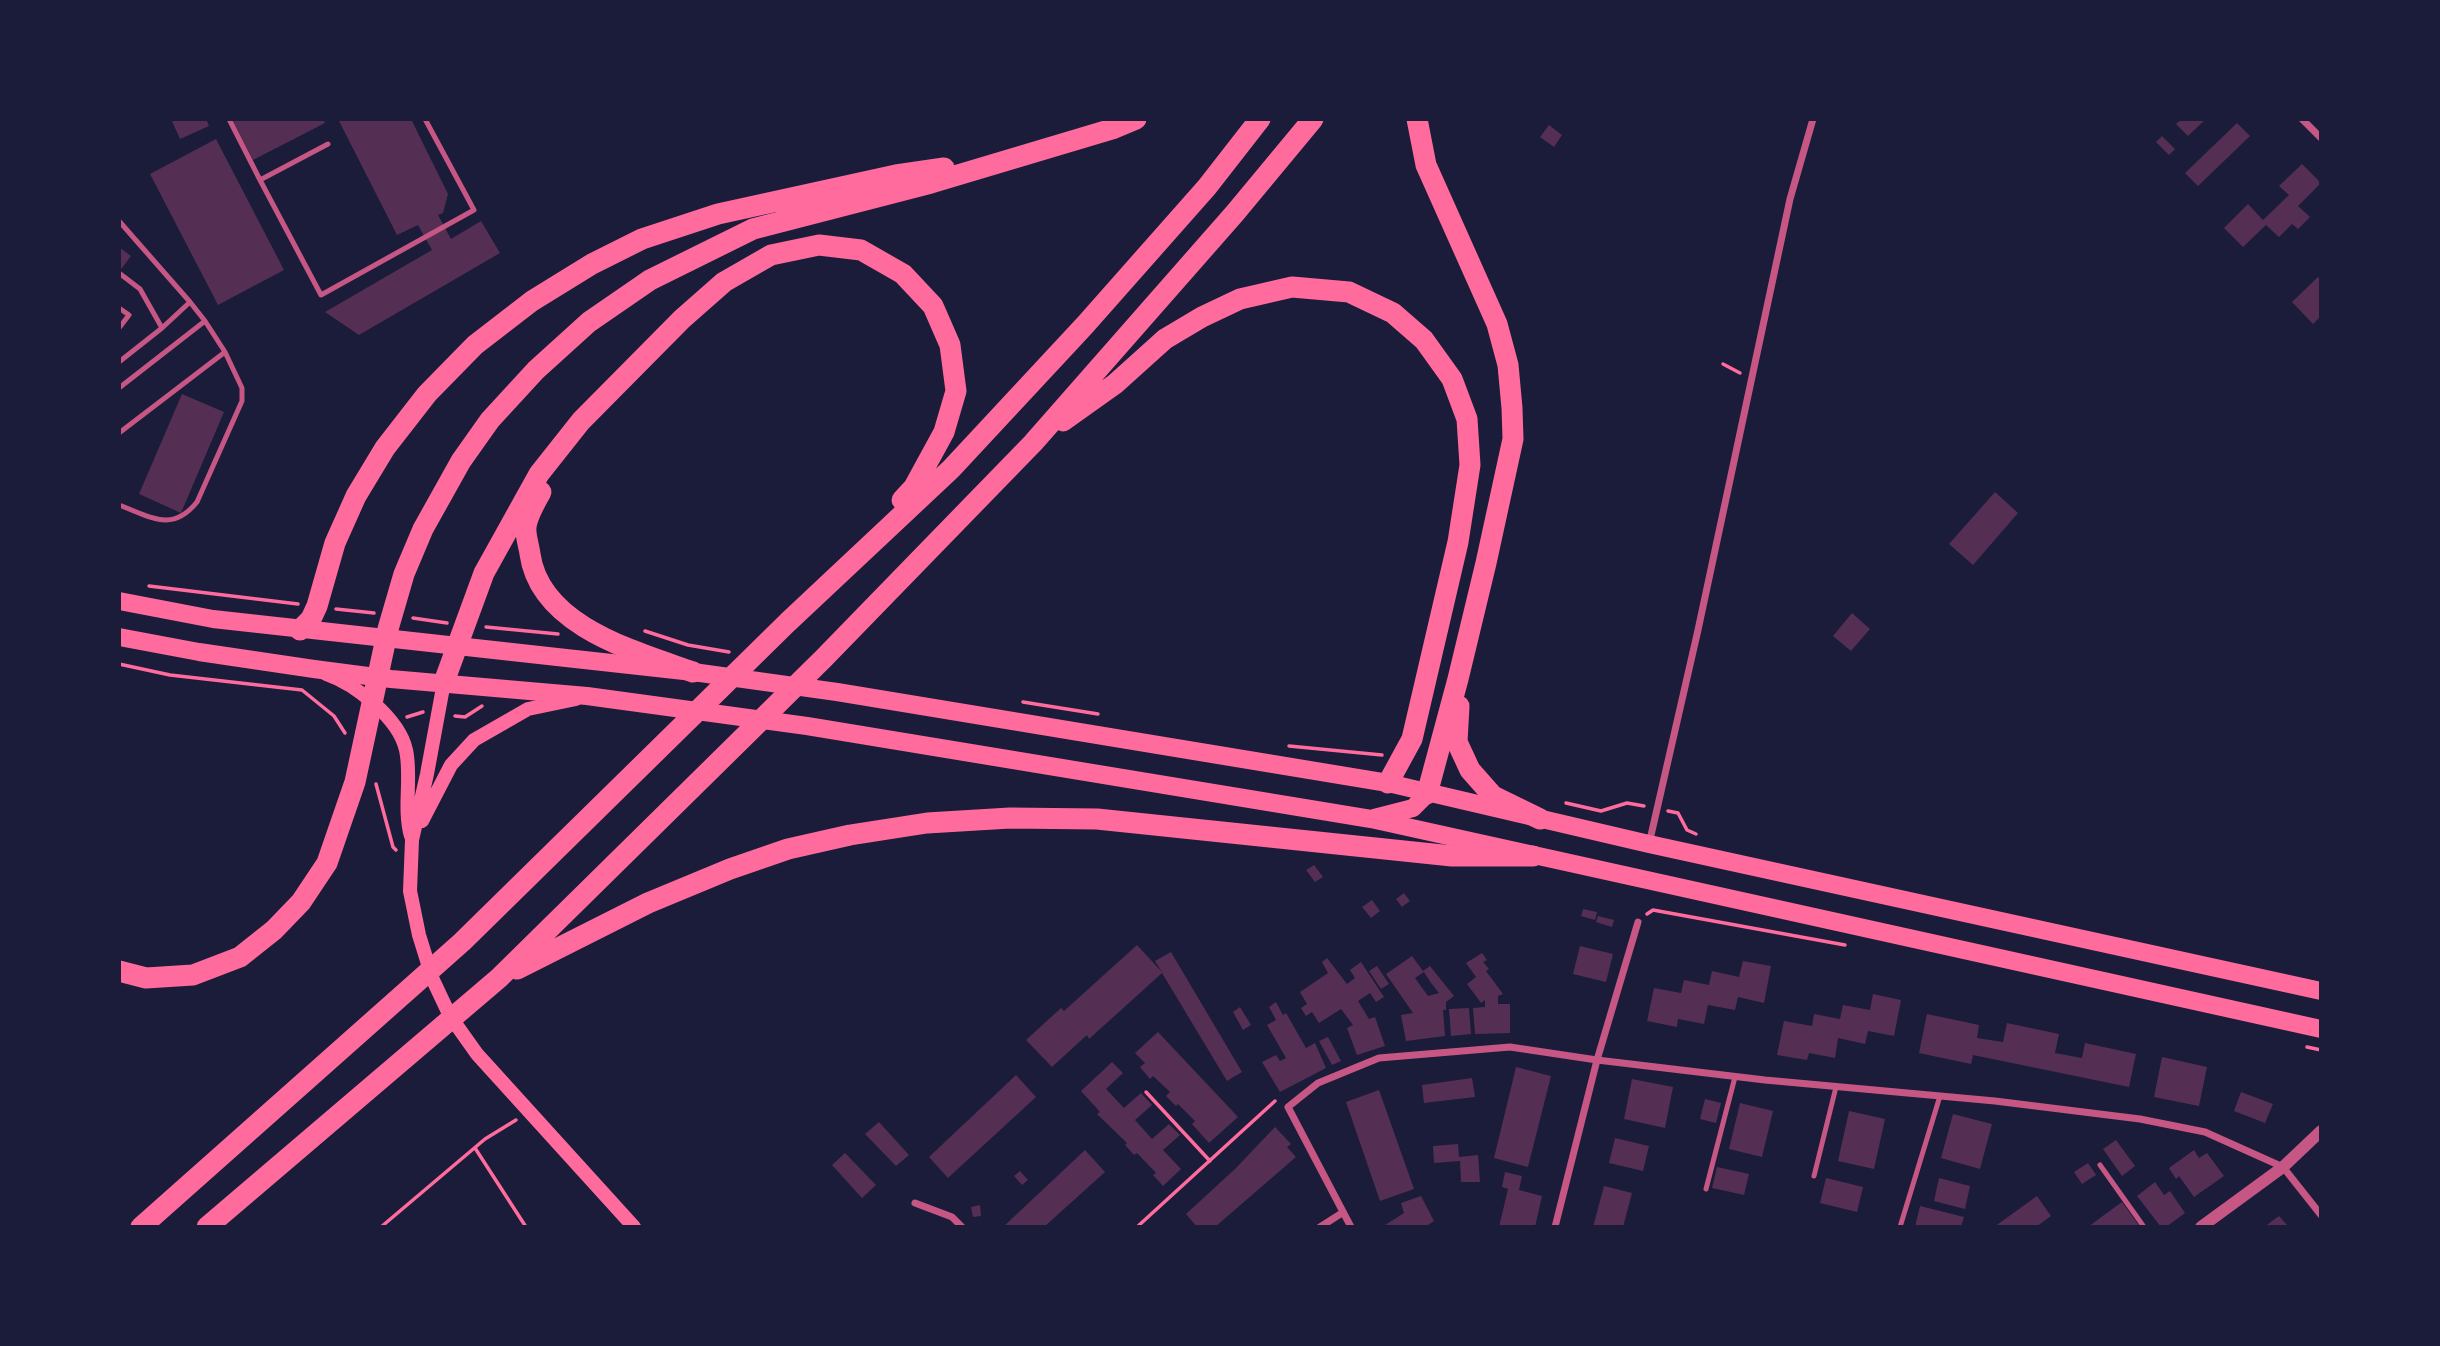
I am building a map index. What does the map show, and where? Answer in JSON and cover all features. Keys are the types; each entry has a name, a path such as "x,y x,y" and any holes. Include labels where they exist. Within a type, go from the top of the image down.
{"highway":[{"path":"119,971 146,978 193,975 240,957 274,930 301,902 327,863 355,782 388,629 404,574 423,528 461,461 491,420 536,370 589,322 650,280 753,229 931,183 1112,129 1136,119"},
{"path":"141,1227 462,942 788,622 951,469 1085,326 1207,187 1260,119"},
{"path":"207,1227 492,984 823,659 1033,443 1235,213 1313,119"},
{"path":"1417,119 1426,165 1497,324 1508,365 1513,439 1458,680 1427,794"},
{"path":"300,630 311,619 317,606 335,543 356,496 385,448 427,394 475,345 532,301 592,264 642,239 718,214 896,175 1012,158"},
{"path":"444,682 484,573 511,520 539,474 581,421 682,318 724,282 771,255 819,245 861,250 903,274 933,306 950,345 956,391 944,432 914,487 788,622"},
{"path":"1033,443 1115,384 1165,339 1240,299 1292,287 1349,292 1393,313 1424,340 1452,379 1467,419 1471,465 1458,542 1412,739 1388,783"},
{"path":"581,421 537,498 526,527 533,573 555,604 586,629 622,647 693,672"},
{"path":"1458,680 1457,742 1470,770 1493,796 1540,820"},
{"path":"492,984 648,903 730,869 788,849 850,835 927,823 1010,818 1097,819 1452,856 1533,856"}],"main road":[{"path":"119,601 213,619 693,672 837,692 1388,783 1540,820 2321,991"},
{"path":"119,636 199,652 314,669 391,679 587,696 920,743 1371,819 2321,1029"},
{"path":"314,669 337,677 362,693 392,721 406,748 407,823 412,840"},
{"path":"444,682 412,840 410,891 419,935 433,980 450,1016 477,1055 634,1227"},
{"path":"412,840 451,765 474,740 528,709 587,696"},
{"path":"1371,819 1413,808 1427,794"}],"street":[{"path":"1649,844 1790,199 1813,119"},
{"path":"2302,119 2321,138"},
{"path":"1555,1227 1597,1060 1638,922"},
{"path":"1351,1227 1288,1107 1318,1083 1379,1058 1510,1047 1735,1077 1940,1096 2140,1119 2205,1132 2283,1167 2321,1215"},
{"path":"2201,1227 2283,1167 2321,1131"},
{"path":"915,1203 952,1217 962,1227"},
{"path":"1320,1227 1342,1213"}],"lane":[{"path":"229,119 321,295 474,210 425,119"},
{"path":"260,180 328,144"},
{"path":"119,221 205,321 225,352 242,387 242,401 197,502 187,515 173,522 152,518 119,505"},
{"path":"119,273 140,289 162,328"},
{"path":"119,362 190,302"},
{"path":"119,308 129,315 119,328"},
{"path":"119,388 205,321"},
{"path":"119,433 225,352"},
{"path":"1706,1189 1735,1077"},
{"path":"1814,1176 1836,1087"},
{"path":"1900,1227 1940,1096"},
{"path":"2100,1166 2144,1227"}],"path":[{"path":"1723,365 1751,379"},
{"path":"119,664 170,675 302,690 334,716 349,739"},
{"path":"374,776 393,847 411,865"},
{"path":"1638,922 1653,910 1846,945"},
{"path":"2307,1047 2321,1050"},
{"path":"1146,1092 1210,1161"},
{"path":"1136,1227 1277,1100"},
{"path":"381,1227 485,1139 528,1112"},
{"path":"475,1148 526,1227"}],"building":[{"path":"171,119 206,119 209,126 180,139"},
{"path":"232,119 323,119 325,123 253,160"},
{"path":"338,119 411,119 448,194 443,213 438,215 451,239 481,221 500,253 359,335 325,312 432,250 418,225 397,235"},
{"path":"2182,119 2206,119 2188,136 2176,124"},
{"path":"2237,123 2250,136 2198,186 2185,173"},
{"path":"1549,125 1562,135 1554,147 1540,137"},
{"path":"2162,136 2175,149 2169,155 2156,142"},
{"path":"216,139 284,270 218,305 150,174"},
{"path":"2302,164 2321,183 2298,206 2310,217 2298,229 2292,224 2279,237 2266,225 2243,247 2224,228 2248,204 2263,220 2289,195 2279,186"},
{"path":"119,247 131,256 119,272"},
{"path":"2318,277 2321,281 2321,316 2313,324 2292,302"},
{"path":"182,394 224,412 181,513 139,494"},
{"path":"1995,492 2018,513 1973,565 1949,544"},
{"path":"1852,613 1870,629 1851,651 1833,636"},
{"path":"1314,865 1323,877 1315,882 1306,870"},
{"path":"1404,893 1410,901 1402,907 1396,899"},
{"path":"1372,900 1380,911 1371,918 1362,907"},
{"path":"1583,909 1597,912 1595,920 1581,916"},
{"path":"1598,916 1614,920 1612,927 1596,922"},
{"path":"1137,945 1162,972 1155,961 1171,952 1242,1072 1227,1081 1162,973 1089,1039 1087,1035 1052,1067 1026,1040 1061,1008 1064,1011"},
{"path":"1580,946 1613,954 1606,982 1573,974"},
{"path":"1482,953 1487,960 1483,962 1489,969 1486,971 1503,994 1498,996 1498,1004 1510,1004 1510,1033 1475,1034 1473,1008 1485,1007 1485,1000 1481,1003 1467,984 1476,977 1466,963"},
{"path":"1412,956 1423,971 1430,966 1454,996 1446,1002 1446,1010 1443,1010 1445,1036 1406,1041 1401,1015 1413,1013 1386,974","holes":["1424,972 1439,993 1428,996 1415,978"]},
{"path":"1327,958 1347,984 1355,978 1350,970 1361,962 1384,997 1376,1002 1370,993 1358,1001 1369,1019 1375,1017 1385,1046 1357,1055 1347,1028 1353,1025 1341,1009 1319,1023 1312,1012 1306,1016 1301,1008 1307,1004 1300,992 1328,973 1322,962"},
{"path":"1743,961 1771,966 1764,1003 1738,997 1735,1010 1708,1005 1704,1024 1678,1019 1677,1027 1647,1021 1654,988 1681,993 1684,980 1709,985 1712,971 1739,977"},
{"path":"1377,966 1389,984 1381,989 1369,971"},
{"path":"1873,994 1901,1000 1894,1036 1868,1031 1865,1044 1838,1038 1835,1058 1809,1053 1807,1060 1777,1055 1784,1021 1812,1026 1814,1014 1840,1019 1843,1005 1870,1010"},
{"path":"1276,1002 1283,1015 1286,1013 1306,1048 1315,1043 1326,1068 1280,1092 1262,1062 1276,1055 1280,1061 1286,1058 1267,1025 1276,1020 1269,1007"},
{"path":"1240,1007 1251,1025 1243,1030 1233,1012"},
{"path":"1469,1008 1471,1034 1451,1036 1449,1009"},
{"path":"1927,1014 1979,1025 1977,1038 2003,1042 2007,1023 2059,1034 2055,1053 2082,1058 2085,1043 2136,1054 2129,1087 1973,1055 1971,1064 1919,1053"},
{"path":"1158,1032 1238,1117 1209,1143 1192,1124 1195,1121 1166,1096 1170,1092 1153,1076 1150,1079 1140,1067 1145,1063 1135,1053"},
{"path":"1328,1037 1341,1061 1332,1065 1319,1041"},
{"path":"2162,1057 2207,1067 2199,1106 2154,1097"},
{"path":"1112,1062 1123,1073 1106,1089 1124,1108 1141,1093 1152,1105 1135,1120 1152,1139 1169,1124 1180,1135 1163,1150 1181,1169 1163,1186 1153,1175 1156,1173 1137,1153 1134,1155 1125,1145 1127,1143 1097,1114 1100,1112 1081,1091"},
{"path":"1516,1067 1551,1076 1528,1167 1494,1158"},
{"path":"1016,1075 1036,1097 948,1178 929,1157"},
{"path":"1472,1078 1475,1097 1424,1103 1422,1085"},
{"path":"1632,1079 1673,1087 1665,1128 1624,1119"},
{"path":"1379,1090 1414,1189 1380,1201 1346,1102"},
{"path":"2241,1092 2273,1104 2265,1123 2234,1111"},
{"path":"1705,1099 1721,1103 1716,1123 1700,1119"},
{"path":"1740,1103 1773,1111 1762,1157 1729,1149"},
{"path":"1849,1111 1885,1119 1874,1169 1838,1161"},
{"path":"1953,1114 1992,1124 1980,1169 1941,1158"},
{"path":"879,1122 909,1155 896,1166 865,1134"},
{"path":"1275,1127 1291,1144 1287,1147 1296,1157 1215,1227 1197,1227 1186,1214"},
{"path":"1615,1138 1649,1146 1643,1171 1609,1163"},
{"path":"2116,1140 2135,1166 2122,1176 2103,1149"},
{"path":"1458,1144 1459,1157 1478,1155 1480,1182 1461,1182 1460,1161 1434,1163 1433,1146"},
{"path":"1085,1150 1105,1172 1044,1227 1003,1227"},
{"path":"2194,1150 2199,1158 2207,1153 2224,1176 2194,1197 2179,1176 2176,1179 2169,1168"},
{"path":"845,1153 876,1185 862,1198 832,1165"},
{"path":"2088,1163 2096,1175 2082,1184 2074,1172"},
{"path":"1717,1167 1749,1174 1744,1195 1712,1188"},
{"path":"1020,1171 1028,1180 1022,1185 1014,1176"},
{"path":"1505,1172 1522,1176 1519,1190 1542,1196 1535,1227 1499,1227 1508,1189 1502,1187"},
{"path":"1826,1178 1863,1187 1857,1212 1820,1203"},
{"path":"1939,1178 1970,1186 1965,1209 1934,1201"},
{"path":"2155,1182 2164,1195 2170,1191 2185,1213 2166,1227 2161,1227 2137,1196"},
{"path":"1604,1186 1632,1193 1623,1227 1593,1227"},
{"path":"1421,1196 1434,1221 1425,1227 1382,1227 1404,1213 1401,1203"},
{"path":"2037,1196 2051,1216 2036,1227 1994,1227"},
{"path":"2122,1202 2140,1227 2088,1227 2100,1218"},
{"path":"980,1205 981,1216 973,1217 971,1207"},
{"path":"1920,1206 1964,1217 1961,1227 1915,1227"},
{"path":"2279,1216 2289,1227 2264,1227"}]}
